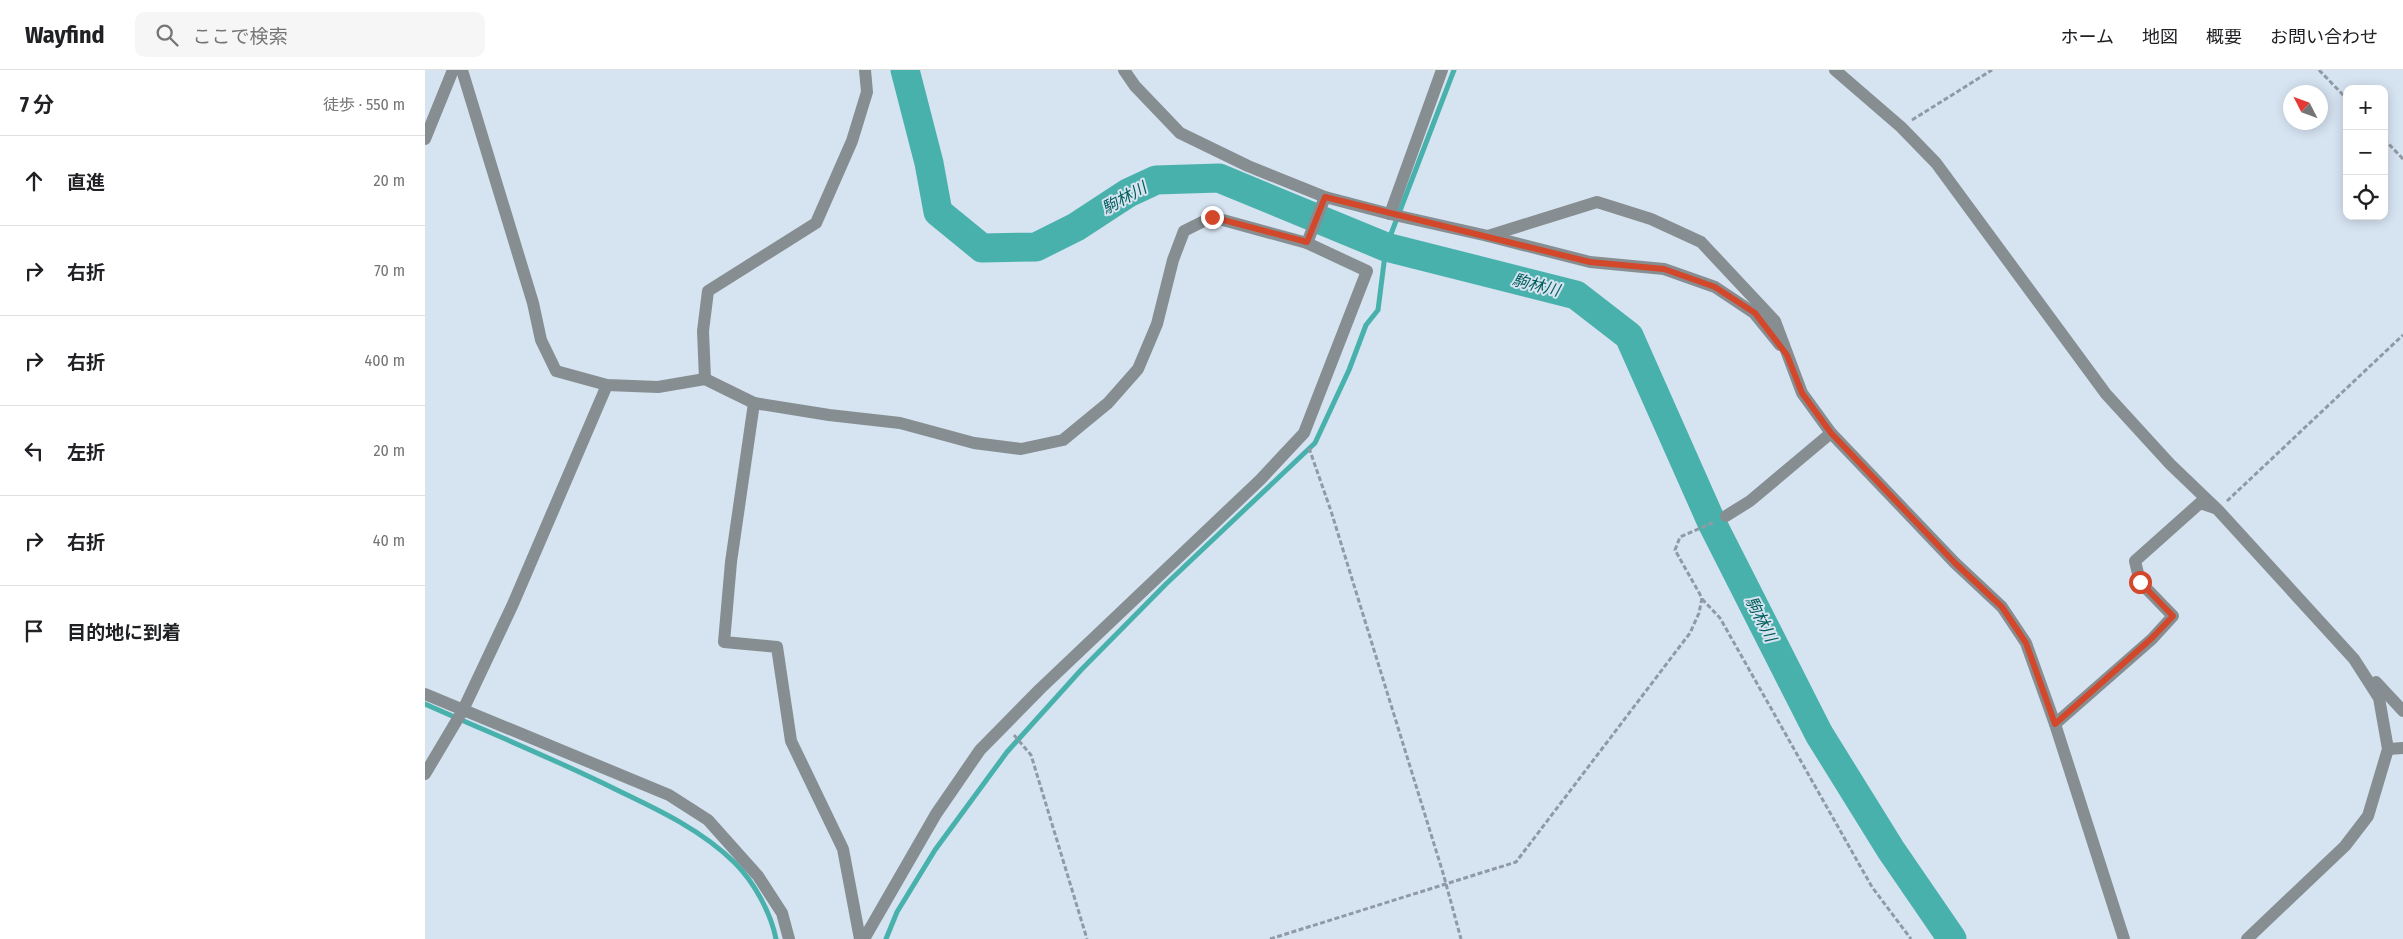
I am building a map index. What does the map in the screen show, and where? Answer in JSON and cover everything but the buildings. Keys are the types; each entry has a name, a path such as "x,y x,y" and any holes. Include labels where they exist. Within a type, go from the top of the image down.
{"street":[{"path":"425,138 453,70"},
{"path":"463,70 533,303 541,340 556,372 607,384 658,388 705,379 754,403 829,416 900,423 983,444 1021,449 1063,440 1108,403 1138,369 1157,324 1173,260 1185,231 1212,217 1307,242 1367,271 1304,433 1260,480 1040,689 980,750 936,814 862,939"},
{"path":"705,379 703,332 707,291 816,223 852,141 867,92 865,70"},
{"path":"1124,70 1135,86 1180,133 1248,166 1325,197 1389,214 1488,236 1590,262 1664,269 1715,287 1755,313 1787,355"},
{"path":"1389,214 1442,70"},
{"path":"1835,70 1901,126 1936,163 2106,394 2170,464 2218,510 2403,711"},
{"path":"1307,242 1325,197"},
{"path":"1488,236 1597,202 1651,219 1701,242 1775,321 1802,393 1831,433 1955,563 2002,607 2026,643 2055,724 2124,939"},
{"path":"425,774 463,710 513,604 607,384"},
{"path":"754,403 731,562 724,642 777,647 791,741 843,849 862,939"},
{"path":"1726,516 1751,502 1831,433"},
{"path":"2055,724 2152,638 2173,616 2140,582 2135,561 2200,503 2218,510"},
{"path":"2247,939 2345,846 2368,816 2388,749 2379,698 2354,659"},
{"path":"425,694 669,795 708,820 758,876 782,913 789,939"},
{"path":"2388,749 2403,748"}],"path":[{"path":"1901,126 1992,70"},
{"path":"2319,70 2343,95"},
{"path":"2388,143 2403,159"},
{"path":"2218,510 2403,335"},
{"path":"1304,433 1331,512 1447,884 1461,939"},
{"path":"1726,516 1680,537 1675,550 1702,598 1720,618 1873,887 1911,939"},
{"path":"1270,939 1516,862 1690,633 1699,613 1702,598"},
{"path":"1012,733 1031,755 1087,939"}],"waterway":[{"name":"駒林川","path":"905,70 929,163 938,212 982,248 1036,247 1076,227 1128,193 1156,180 1219,178 1386,247 1576,295 1629,336 1712,523 1819,734 1891,850 1952,939"},
{"path":"886,939 897,912 935,850 1007,752 1081,670 1166,584 1315,443 1349,370 1366,325 1378,310 1386,247 1454,70"},
{"path":"425,704 595,779 695,831 722,851 749,879 766,909 776,939"}],"route":[{"path":"1212,217 1307,242 1325,197 1590,262 1664,269 1715,287 1755,313 1787,355 1802,393 1831,433 1955,563 2002,607 2026,643 2055,724 2152,638 2173,616 2140,582"}]}
